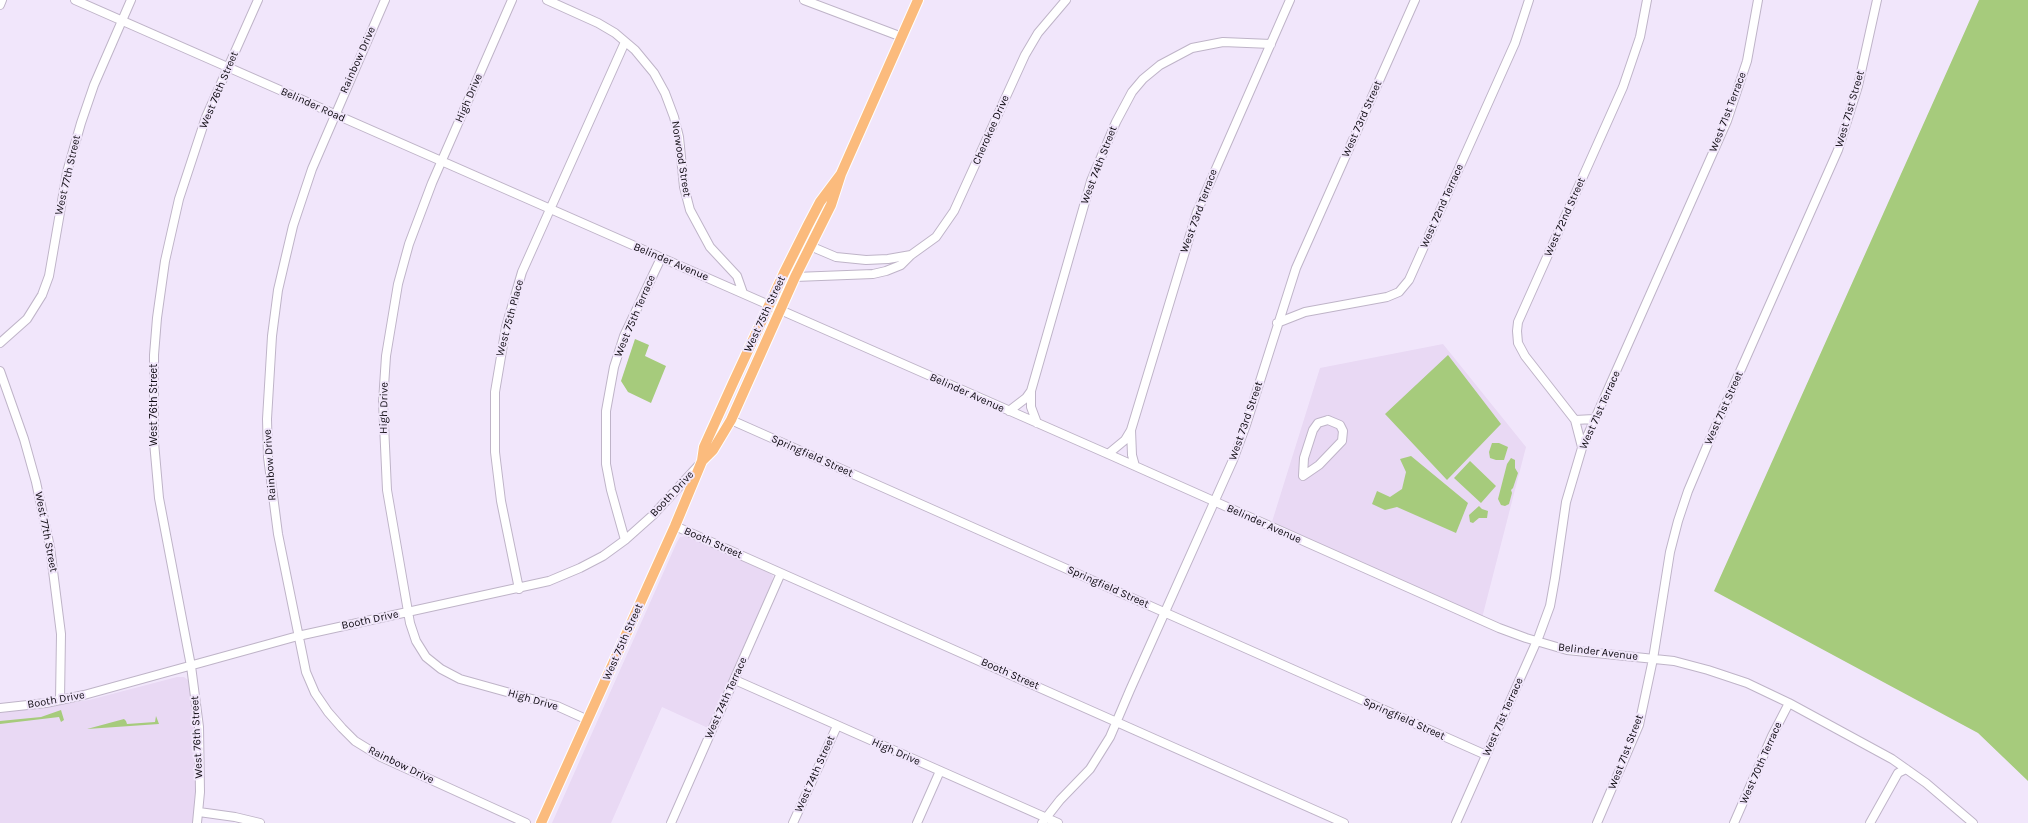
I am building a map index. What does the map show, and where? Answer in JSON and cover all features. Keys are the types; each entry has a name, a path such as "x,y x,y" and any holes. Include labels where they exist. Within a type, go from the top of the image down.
{"main road":[{"name":"West 75th Street","path":"702,461 713,450 730,420 795,277 831,206 840,174 918,0"},
{"name":"West 75th Street","path":"541,823 675,526 702,461 704,447 769,305 820,202 840,174"}],"street":[{"path":"0,4 2,0"},
{"name":"Belinder Road","path":"75,0 550,209"},
{"name":"West 77th Street","path":"0,343 27,319 42,295 48,276 67,172 81,123 94,85 131,0"},
{"name":"West 76th Street","path":"198,823 199,727 191,666 158,498 154,442 154,355 157,318 165,261 179,199 206,117 258,0"},
{"name":"Rainbow Drive","path":"385,0 312,169 293,226 278,290 268,377 268,449 272,499 306,672 315,692 328,712 355,741 381,757 526,823"},
{"name":"High Drive","path":"512,0 441,161 417,220 398,284 391,318 384,386 382,427 387,490 408,612 420,650 441,670 460,679 557,706 588,720"},
{"name":"Norwood Street","path":"547,0 598,23 625,42 644,60 665,93 674,117 679,137 684,187 690,210 710,247 737,276 743,293"},
{"path":"804,0 902,37"},
{"name":"Cherokee Drive","path":"795,277 873,274 886,271 901,265 911,255 936,237 948,223 1024,56 1038,33 1066,0"},
{"name":"West 73rd Terrace","path":"1108,454 1122,444 1131,430 1197,212 1290,0"},
{"name":"West 73rd Street","path":"1044,820 1100,756 1116,722 1214,502 1246,425 1296,268 1415,0"},
{"name":"West 72nd Terrace","path":"1277,324 1305,312 1386,297 1399,292 1409,280 1515,43 1529,0"},
{"name":"West 72nd Street","path":"1582,448 1575,420 1525,356 1518,343 1518,322 1623,87 1640,37 1647,0"},
{"name":"West 71st Terrace","path":"1456,823 1537,642 1550,606 1566,502 1582,448 1727,121 1747,60 1758,0"},
{"name":"West 71st Street","path":"1596,823 1639,725 1653,659 1669,559 1678,521 1707,446 1838,150 1858,86 1872,16 1877,0"},
{"name":"West 75th Place","path":"519,589 499,486 495,452 495,392 504,333 522,272 625,42"},
{"name":"West 74th Street","path":"1037,423 1032,407 1031,391 1091,181 1116,122 1132,92 1143,79 1160,65 1192,48 1223,42 1271,44"},
{"name":"Belinder Avenue","path":"550,209 780,309 1499,628 1537,642 1580,652 1653,659 1691,665 1733,678 1789,703 1906,769 1926,783 1973,823"},
{"name":"Cherokee Drive","path":"810,246 836,257 866,260 888,259 911,255"},
{"name":"West 75th Terrace","path":"625,540 611,490 606,464 606,411 614,367 624,336 661,258"},
{"name":"West 77th Street","path":"0,371 24,439 36,482 50,547 61,634 60,700"},
{"name":"West 74th Street","path":"1009,411 1026,398 1031,391"},
{"path":"1575,420 1594,419"},
{"name":"Springfield Street","path":"730,420 1486,754"},
{"path":"1328,420 1337,422 1343,431 1342,441 1319,465 1303,476 1304,458 1316,426 1322,421 1328,420"},
{"name":"West 73rd Terrace","path":"1131,430 1132,455 1135,466"},
{"name":"Booth Drive","path":"0,708 46,703 84,695 298,636 519,589 549,581 580,568 603,556 625,540 653,515 702,461"},
{"name":"Booth Street","path":"675,526 1344,823"},
{"name":"West 74th Terrace","path":"671,823 781,573"},
{"name":"High Drive","path":"735,680 940,771 1044,820 1058,823"},
{"name":"West 70th Terrace","path":"1734,823 1772,736 1789,703"},
{"name":"West 74th Street","path":"793,823 837,726"},
{"path":"1870,823 1898,774 1906,769"},
{"path":"917,823 940,771"},
{"path":"199,812 235,817 260,823"}],"shaded area":[{"path":"1443,344 1526,447 1482,618 1271,525 1320,368"},
{"path":"686,536 768,572 773,576 772,582 708,728 662,707 611,823 552,823 677,542 680,537"},
{"path":"177,677 184,677 188,680 196,735 196,784 193,823 0,823 0,713 89,700"}],"green space":[{"path":"1979,0 2028,0 2028,781 1978,733 1714,591"},
{"path":"635,339 649,345 645,356 666,366 651,403 628,392 621,381"},
{"path":"1448,355 1501,424 1447,480 1385,414"},
{"path":"1492,443 1499,443 1508,447 1504,460 1490,458 1489,452"},
{"path":"1411,456 1468,503 1456,533 1397,507 1385,510 1372,504 1377,491 1390,497 1402,489 1406,472 1400,459"},
{"path":"1511,458 1515,460 1515,468 1518,473 1511,490 1512,493 1509,504 1505,506 1501,505 1498,499 1507,464"},
{"path":"1470,461 1496,486 1481,503 1454,478"},
{"path":"1479,506 1488,511 1487,518 1479,518 1473,523 1470,522 1469,515"},
{"path":"61,710 64,720 61,722 59,717 0,724 0,721 41,717"},
{"path":"156,716 159,724 87,729 124,719 127,724 155,722"}]}
